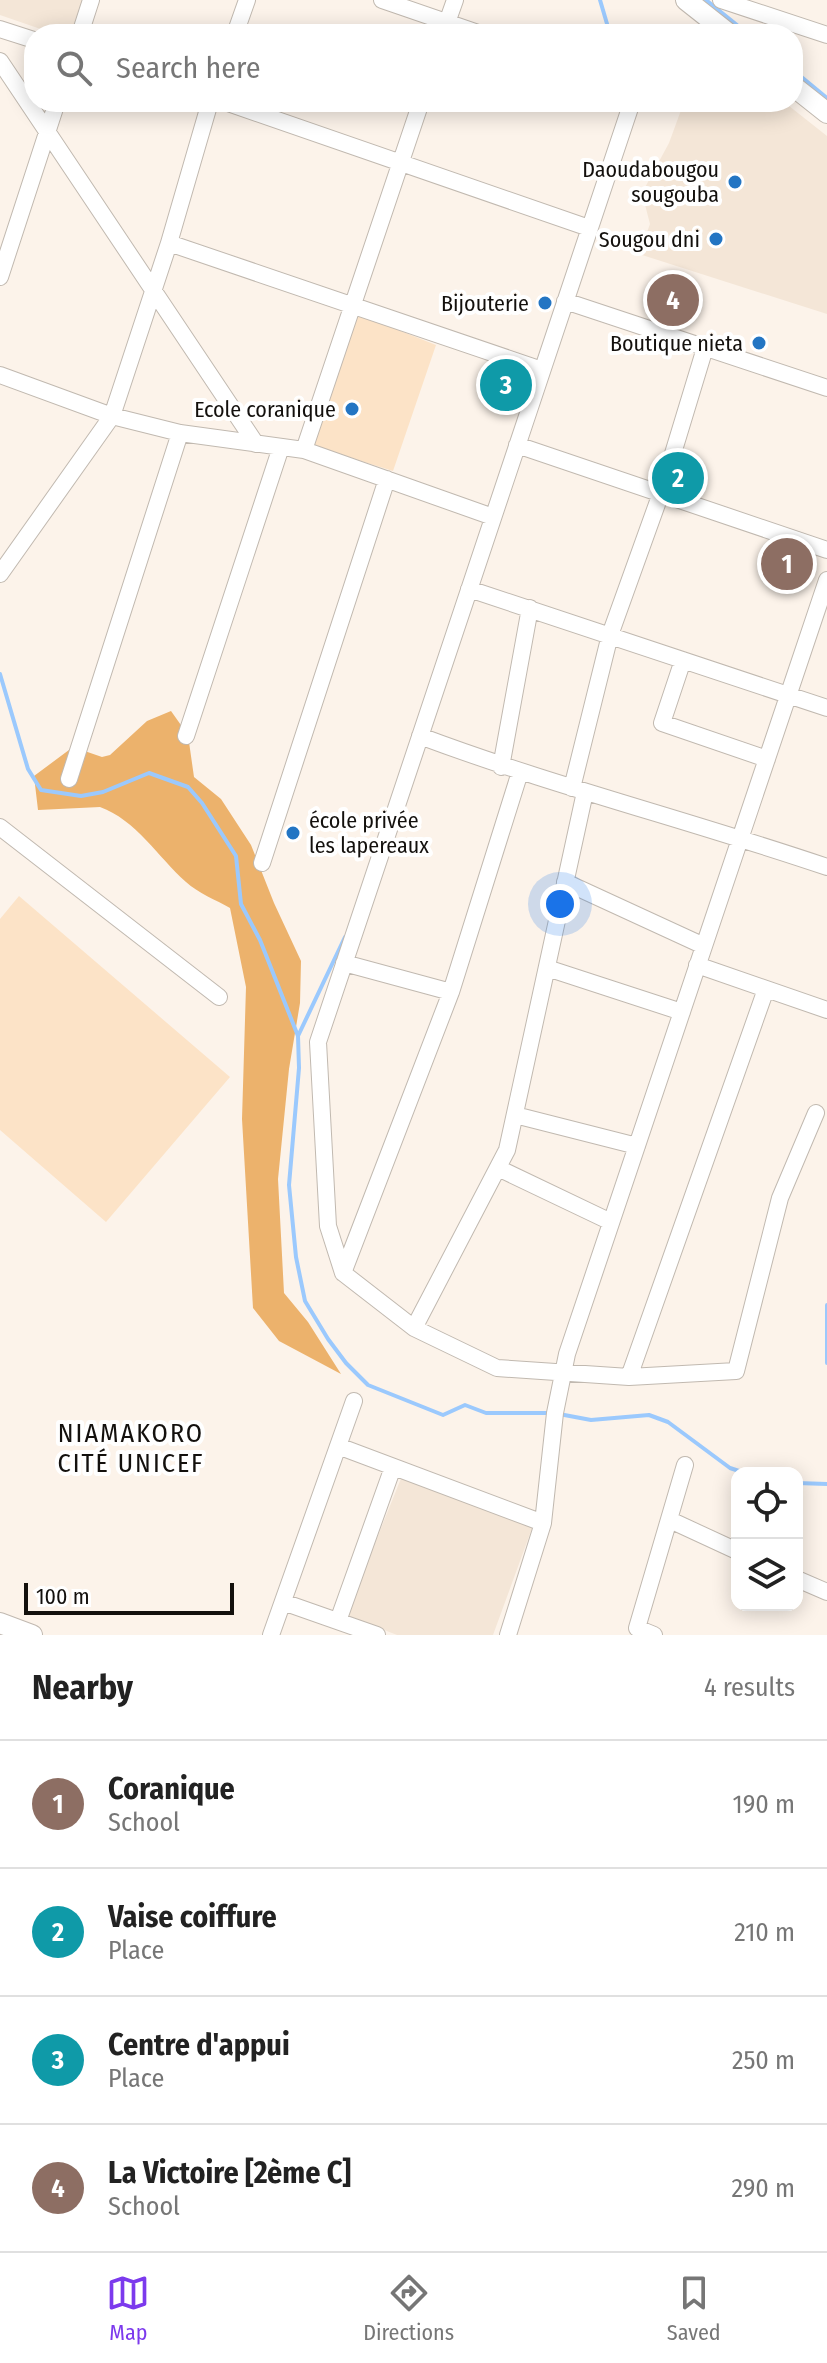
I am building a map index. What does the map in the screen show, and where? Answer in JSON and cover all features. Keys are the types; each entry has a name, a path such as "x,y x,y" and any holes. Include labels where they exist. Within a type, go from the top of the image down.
{"street":[{"path":"83,24 91,0"},
{"path":"239,24 247,0"},
{"path":"382,0 436,24"},
{"path":"446,24 455,0"},
{"path":"686,0 716,24"},
{"path":"721,0 794,24"},
{"path":"803,27 827,35"},
{"path":"0,29 24,37"},
{"path":"0,61 24,96"},
{"path":"803,94 827,113"},
{"path":"34,112 256,444"},
{"path":"0,277 54,112"},
{"path":"0,574 112,416 169,243 207,112"},
{"path":"254,112 589,228"},
{"path":"304,450 418,112"},
{"path":"629,112 318,1042 328,1226 343,1273 414,1328 497,1368 629,1377 736,1371 780,1198 816,1113"},
{"path":"0,215 18,221"},
{"path":"169,243 542,370"},
{"path":"565,301 827,388"},
{"path":"414,1328 507,1150 565,882 578,790 610,635 661,493 705,348"},
{"path":"0,375 112,416 180,433 304,450 493,517"},
{"path":"69,779 180,433"},
{"path":"517,445 827,550"},
{"path":"186,736 281,447"},
{"path":"262,863 387,479"},
{"path":"508,1635 543,1523 555,1413 567,1354 827,580"},
{"path":"469,589 827,708"},
{"path":"501,767 530,608"},
{"path":"683,660 662,723 767,759"},
{"path":"420,736 501,767 740,837 827,867"},
{"path":"343,1273 451,992 520,772"},
{"path":"0,827 219,997"},
{"path":"565,882 704,946"},
{"path":"344,963 451,992"},
{"path":"697,965 827,1010"},
{"path":"547,968 682,1012"},
{"path":"629,1377 766,989"},
{"path":"515,1115 637,1146"},
{"path":"498,1168 611,1222"},
{"path":"271,1635 354,1401"},
{"path":"338,1446 543,1523"},
{"path":"654,1635 636,1631 685,1465"},
{"path":"338,1621 393,1467"},
{"path":"670,1520 731,1548"},
{"path":"803,1582 827,1592"},
{"path":"283,1602 377,1635"},
{"path":"7,1628 32,1635"}],"shaded area":[{"path":"0,0 83,0 75,24 26,24 0,15"},
{"path":"680,112 797,112 827,136 827,314 639,254 650,224 642,193 669,143"},
{"path":"355,313 436,345 393,471 310,445"},
{"path":"171,711 188,735 194,777 221,799 251,845 301,961 300,1003 289,1069 278,1179 284,1293 308,1322 341,1374 279,1341 253,1308 242,1119 246,987 230,908 191,886 136,830 113,813 100,807 38,810 34,776 73,747 102,757 110,755 147,721"},
{"path":"19,896 230,1077 106,1222 0,1130 0,919"},
{"path":"402,1476 535,1520 493,1635 397,1635 346,1615"}],"waterway":[{"path":"600,0 607,24"},
{"path":"706,0 736,24"},
{"path":"803,78 827,98"},
{"path":"0,674 28,769 41,790 81,796 103,792 149,773 188,787 236,856 241,904 260,940 298,1036 299,1068 289,1185 296,1257 305,1301 328,1339 368,1385 443,1415 465,1405 486,1413 551,1413"},
{"path":"298,1036 345,937"},
{"path":"827,1305 827,1363"},
{"path":"559,1414 591,1420 649,1415 668,1422 731,1468"},
{"path":"803,1483 827,1484"}],"place":[{"name":"Daoudabougou sougouba","path":"735,182"},
{"name":"Sougou dni","path":"716,239"},
{"name":"La Victoire [2ème C]","path":"673,300"},
{"name":"Bijouterie","path":"545,303"},
{"name":"Boutique nieta","path":"759,343"},
{"name":"Centre d'appui","path":"506,385"},
{"name":"Ecole coranique","path":"352,409"},
{"name":"Vaise coiffure","path":"678,478"},
{"name":"Coranique","path":"787,564"},
{"name":"école privée les lapereaux","path":"293,833"}],"district":[{"name":"NIAMAKORO CITÉ UNICEF","path":"131,1448"}]}
